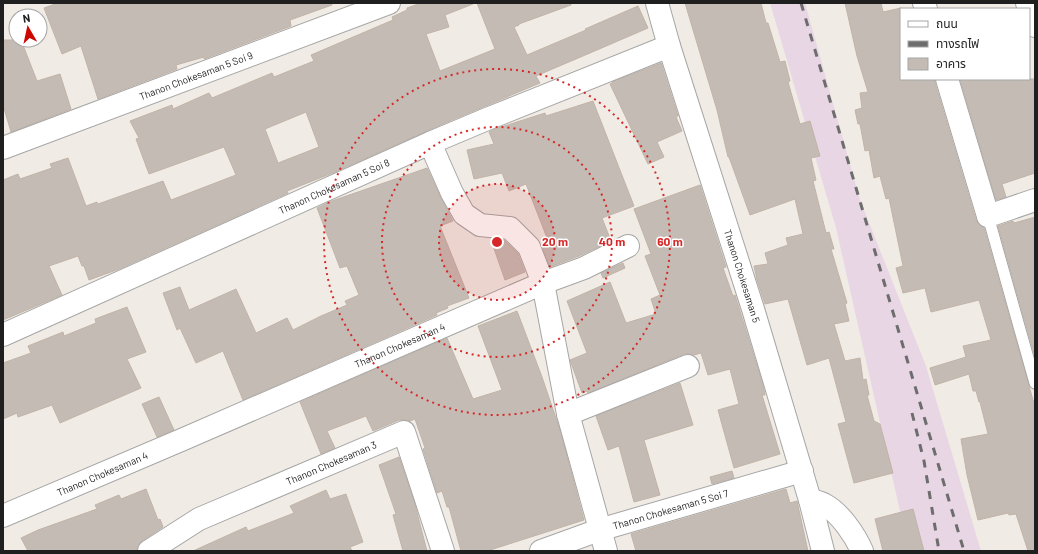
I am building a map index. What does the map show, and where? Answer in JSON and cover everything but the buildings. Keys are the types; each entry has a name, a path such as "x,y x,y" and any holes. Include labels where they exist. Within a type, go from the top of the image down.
{"street":[{"name":"Thanon Chokesaman 5 Soi 9","path":"3,148 389,3"},
{"name":"Thanon Chokesaman 5","path":"656,3 753,308 802,471 823,551"},
{"path":"1030,12 1035,26"},
{"name":"Thanon Chokesaman 5 Soi 8","path":"3,335 430,143 669,46"},
{"path":"947,80 988,216 1035,200"},
{"path":"430,143 452,194 464,214 480,225 510,228 529,247 543,282 568,414 606,551"},
{"name":"Thanon Chokesaman 4","path":"3,516 543,282 584,268 628,246"},
{"path":"568,414 688,366"},
{"name":"Thanon Chokesaman 3","path":"149,551 199,519 404,432 443,551"},
{"name":"Thanon Chokesaman 5 Soi 7","path":"541,551 599,530 802,471"},
{"path":"810,500 824,504 832,509 844,521 860,545 862,551"}],"lane":[{"path":"988,216 1035,383"}],"shaded area":[{"path":"770,3 805,3 860,200 926,366 981,551 909,551 836,228"}],"railway":[{"path":"801,3 964,551"},
{"path":"912,413 924,461 939,551"}]}
